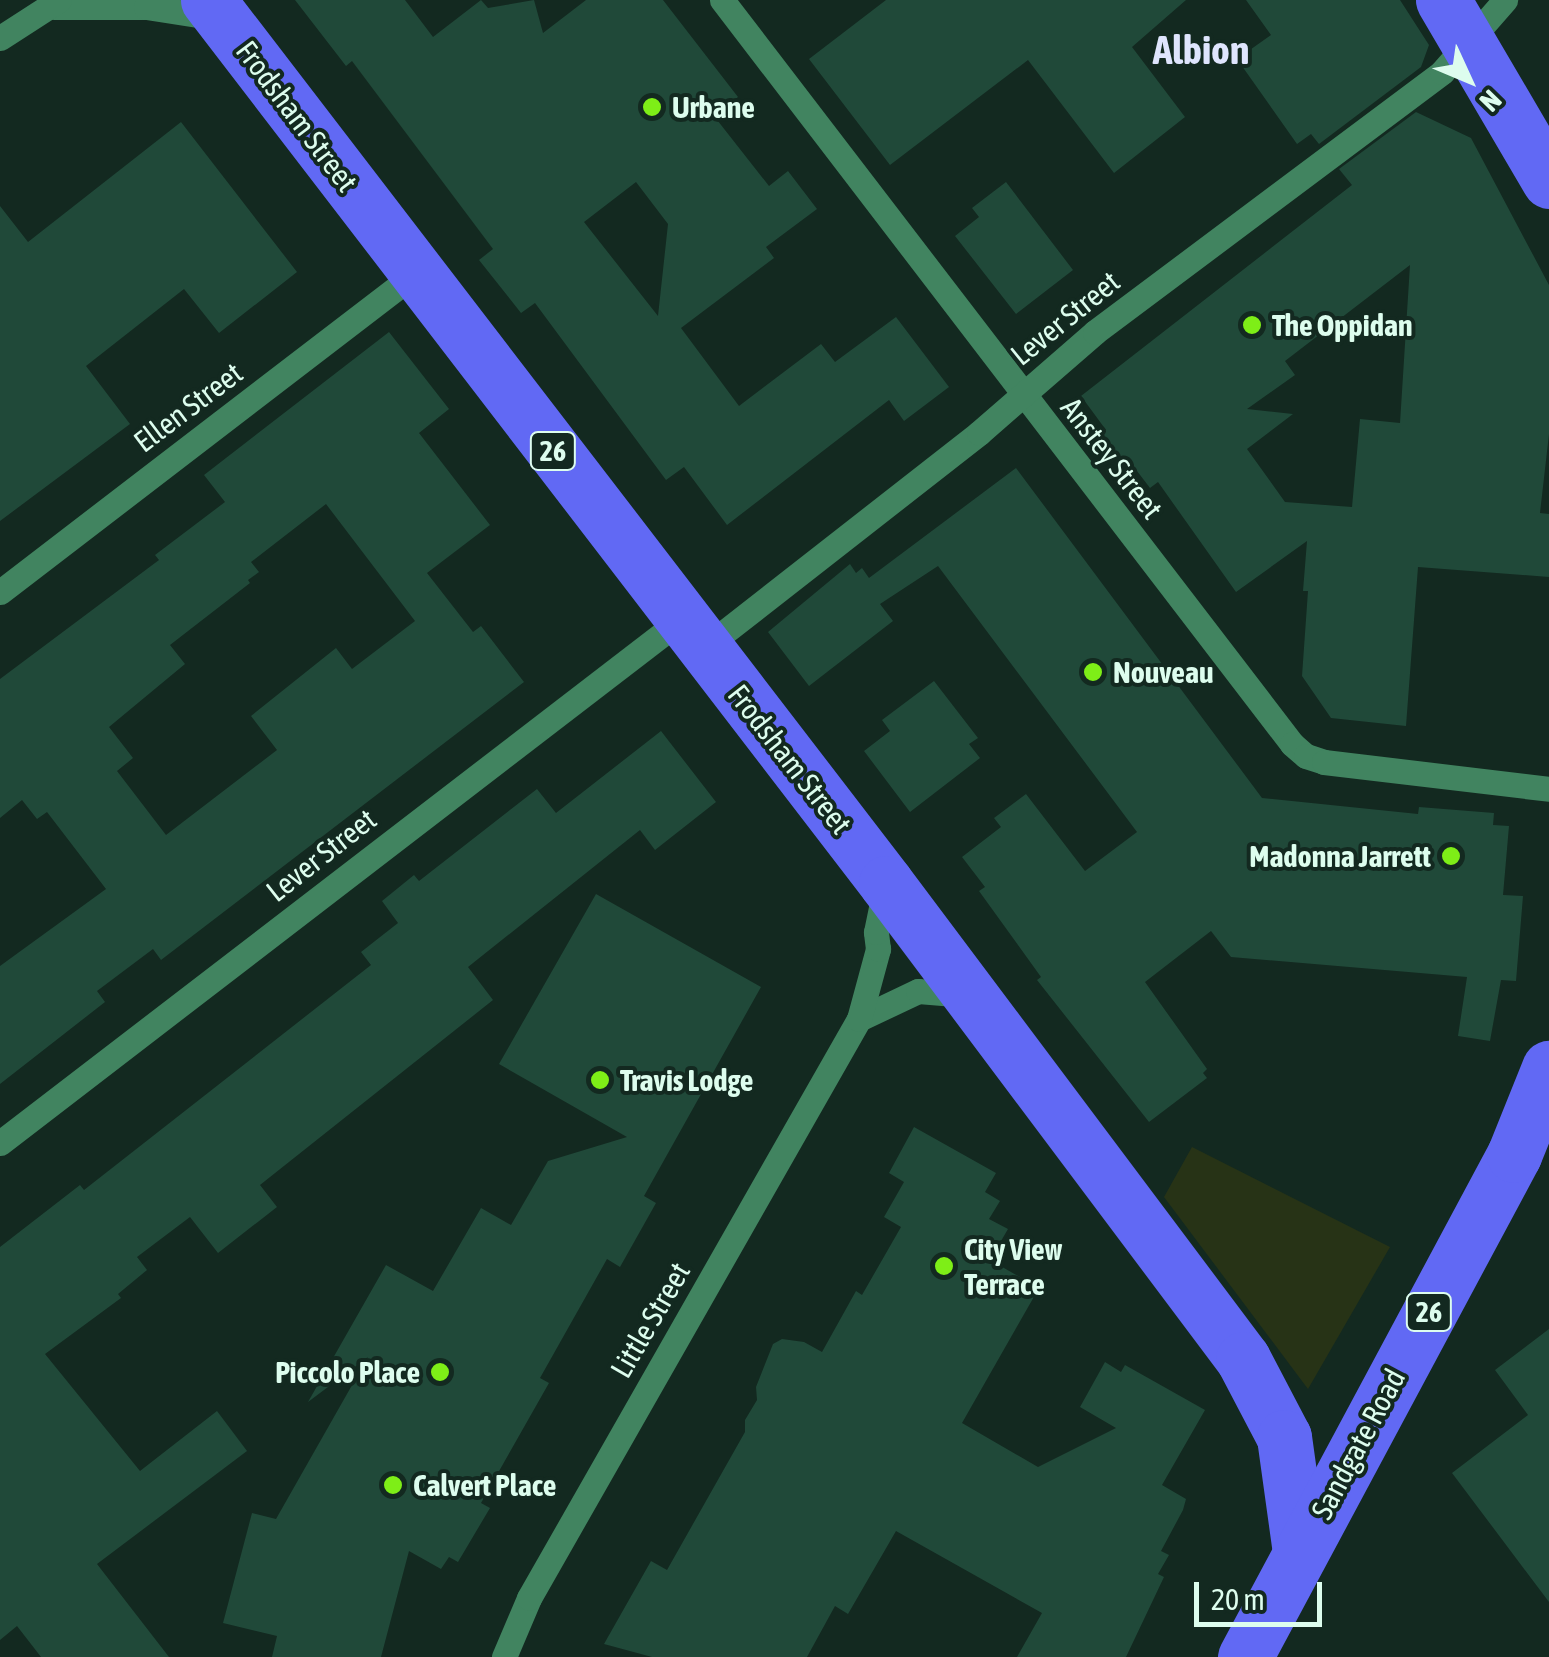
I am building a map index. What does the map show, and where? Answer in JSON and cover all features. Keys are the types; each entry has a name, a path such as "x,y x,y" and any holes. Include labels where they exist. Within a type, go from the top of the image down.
{"highway":[{"name":"Frodsham Street","path":"215,9 886,883 1260,1384 1284,1437 1300,1552"},
{"path":"1455,20 1549,181"},
{"name":"Sandgate Road","path":"1244,1657 1514,1155 1549,1068"}],"street":[{"name":"Anstey Street","path":"722,0 1280,730 1306,756 1324,762 1549,789"},
{"name":"Lever Street","path":"0,1144 1022,394 1095,332 1442,72 1455,20 1505,0"},
{"path":"0,38 56,3 215,9"},
{"name":"Ellen Street","path":"0,592 416,273"},
{"name":"Little Street","path":"504,1657 529,1598 859,1019 878,949 876,932 886,883"},
{"path":"859,1019 918,990 969,996"}],"green space":[{"path":"1192,1147 1390,1247 1308,1389 1164,1197"}],"building":[{"path":"295,0 405,0 433,37 481,0 488,8 534,0 543,33 586,0 663,0 738,97 714,116 769,186 788,171 817,209 766,247 774,258 681,328 739,406 821,344 835,362 896,317 949,387 904,421 889,400 727,525 684,467 666,480 535,303 521,313 479,260 493,249 352,61 346,66","holes":["636,182 668,224 658,316 584,222"]},
{"path":"886,0 1186,0 1132,47 1185,117 1114,173 1028,60 890,165 809,59"},
{"path":"1246,0 1400,0 1429,45 1421,67 1319,144 1311,134 1297,144 1237,59 1271,35"},
{"path":"1416,112 1471,138 1549,285 1549,434 1540,513 1549,514 1549,577 1418,567 1406,726 1331,718 1302,676 1307,541 1236,592 1158,482 1150,488 1137,471 1132,475 1100,434 1106,430 1081,396 1352,185 1339,169","holes":["1410,265 1400,423 1360,419 1352,507 1285,502 1247,449 1293,414 1247,409 1295,375 1285,361"]},
{"path":"181,122 297,272 219,333 184,289 86,366 130,424 0,521 0,206 28,242"},
{"path":"1006,182 1073,270 1016,314 955,236 979,217 972,208"},
{"path":"389,332 449,409 419,433 490,525 427,573 473,632 481,626 524,682 161,960 153,949 97,991 105,1002 0,1084 0,966 106,889 47,812 37,819 22,800 0,818 0,679 159,560 155,555 225,502 204,475","holes":["326,504 415,621 352,669 336,648 251,716 277,750 166,835 117,771 133,758 109,727 185,664 170,645 250,583 248,580 259,572 251,562"]},
{"path":"1016,468 1262,798 1418,814 1419,807 1494,813 1493,825 1509,826 1503,895 1523,896 1516,981 1501,980 1490,1041 1458,1036 1467,977 1231,957 1211,931 1145,982 1207,1069 1203,1073 1207,1078 1149,1122 1037,980 1041,977 979,891 985,887 962,857 1001,827 994,818 1026,794 1085,871 1137,832 938,566 880,604 893,621 809,686 768,632 850,564 856,573 862,568 869,578"},
{"path":"934,681 978,738 969,744 980,758 910,812 864,751 890,731 882,720"},
{"path":"661,731 716,802 655,850 640,830 468,967 493,1000 260,1185 277,1207 218,1253 190,1217 137,1257 147,1270 118,1294 121,1298 45,1354 140,1471 217,1411 247,1451 97,1564 169,1657 41,1657 17,1626 0,1640 0,1247 80,1185 84,1190 371,965 361,952 398,923 382,901 414,875 419,881 537,789 556,813"},
{"path":"596,894 761,987 644,1196 656,1203 620,1267 607,1259 540,1378 549,1383 481,1503 490,1508 458,1562 449,1557 441,1569 409,1551 381,1657 272,1657 277,1636 223,1623 252,1513 276,1519 368,1357 308,1402 386,1265 433,1291 481,1208 511,1225 548,1161 627,1137 499,1064"},
{"path":"914,1127 996,1173 985,1192 1000,1201 989,1219 1008,1229 990,1260 1039,1288 962,1423 1038,1467 1116,1428 1080,1407 1105,1362 1121,1372 1125,1365 1205,1410 1162,1485 1186,1499 1161,1551 1169,1555 1158,1574 1164,1577 1126,1657 1017,1657 1042,1613 896,1531 848,1614 835,1606 807,1657 652,1657 604,1644 651,1561 667,1570 745,1432 745,1420 757,1400 756,1387 773,1344 782,1339 804,1342 822,1352 856,1291 862,1295 901,1227 884,1217 904,1182 889,1173"},
{"path":"1549,1329 1549,1602 1452,1473 1528,1415 1495,1370"}],"place":[{"name":"Urbane","path":"652,107"},
{"name":"The Oppidan","path":"1252,325"},
{"name":"Nouveau","path":"1093,672"},
{"name":"Madonna Jarrett","path":"1451,856"},
{"name":"Travis Lodge","path":"600,1080"},
{"name":"City View Terrace","path":"944,1266"},
{"name":"Piccolo Place","path":"440,1372"},
{"name":"Calvert Place","path":"393,1485"}],"district":[{"name":"Albion","path":"1201,50"}]}
